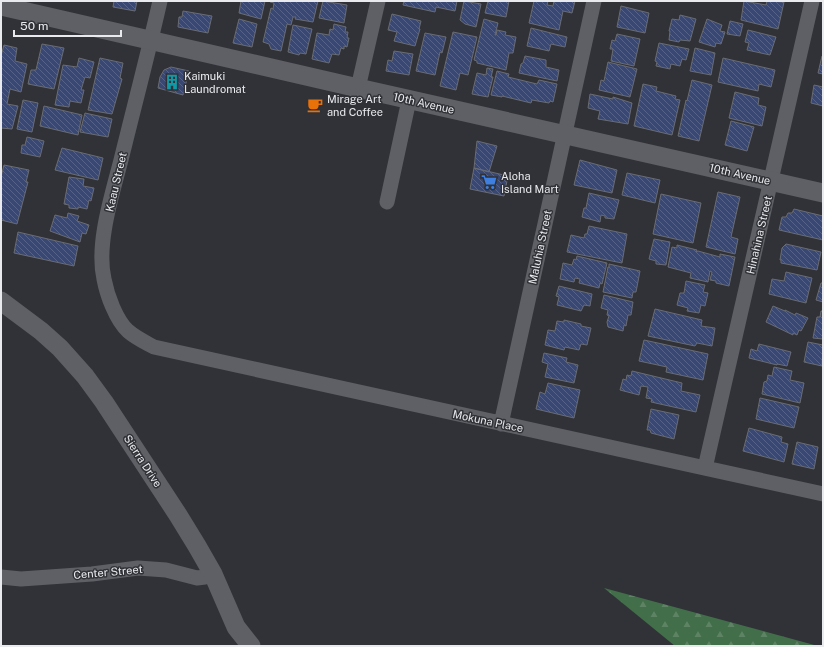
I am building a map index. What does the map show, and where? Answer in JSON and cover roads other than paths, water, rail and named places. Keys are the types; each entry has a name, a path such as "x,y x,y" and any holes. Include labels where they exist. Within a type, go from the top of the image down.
{"street":[{"name":"Kaau Street","path":"154,347 139,339 127,330 117,314 109,297 104,278 102,256 109,208 160,1"},
{"path":"358,88 378,1"},
{"name":"Maluhia Street","path":"501,424 594,1"},
{"name":"Hinahina Street","path":"705,468 812,1"},
{"name":"10th Avenue","path":"1,6 823,193"},
{"path":"387,202 409,100"},
{"name":"Sierra Drive","path":"1,302 51,340 72,360 104,402 178,515 213,574 236,627 251,646"},
{"name":"Mokuna Place","path":"154,347 823,494"},
{"name":"Center Street","path":"1,577 21,579 92,574 138,568 166,570 197,578 205,578 213,574"}],"place":[{"name":"Kaimuki Laundromat","path":"172,82"},
{"name":"Mirage Art and Coffee","path":"315,105"},
{"name":"Aloha Island Mart","path":"489,182"}]}
